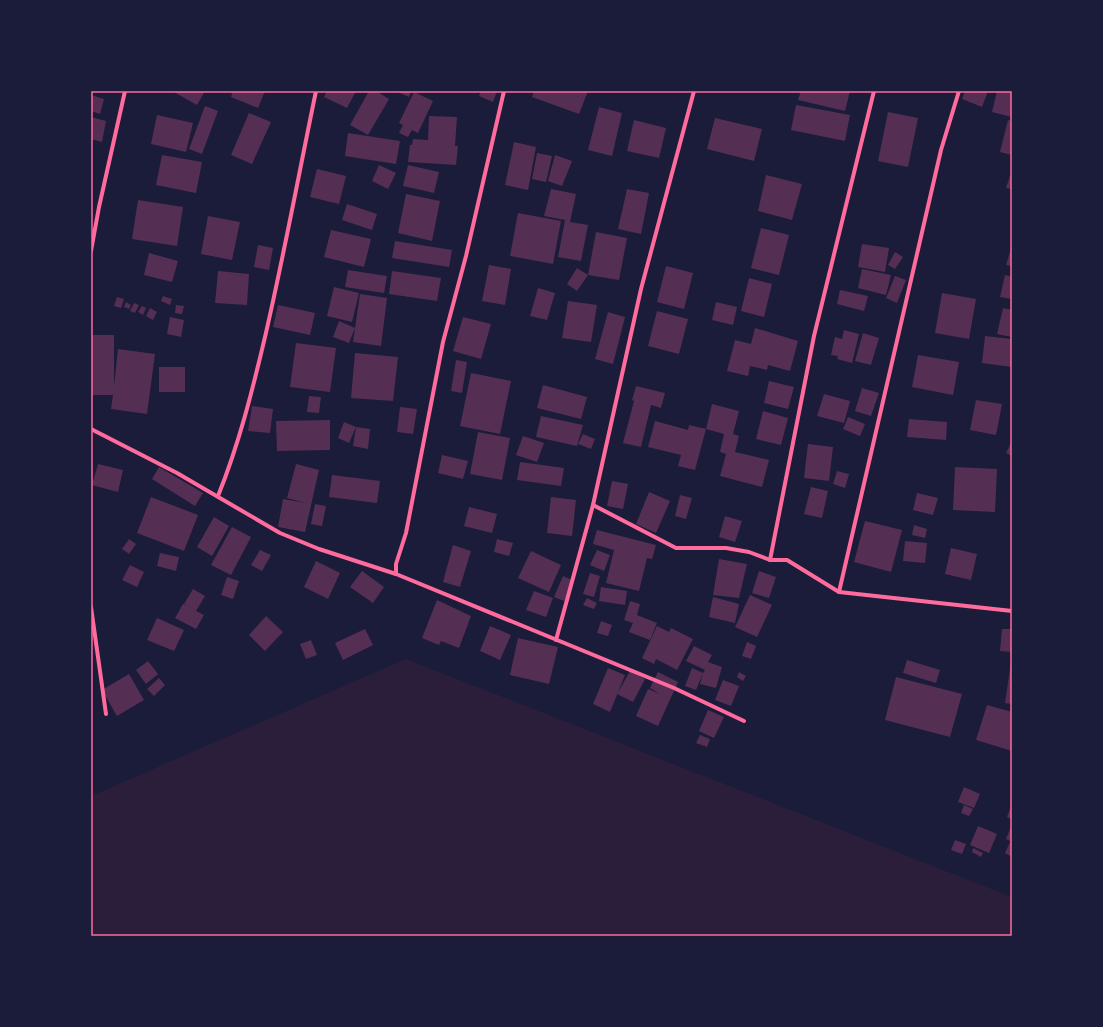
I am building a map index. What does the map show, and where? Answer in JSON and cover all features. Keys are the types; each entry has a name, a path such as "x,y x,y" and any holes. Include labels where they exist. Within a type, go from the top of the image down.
{"street":[{"path":"91,251 99,207 125,91"},
{"path":"218,496 234,456 250,401 273,302 316,91"},
{"path":"396,574 396,564 406,533 443,342 466,256 504,91"},
{"path":"556,640 593,505 641,289 694,91"},
{"path":"770,560 814,336 874,91"},
{"path":"838,592 942,150 959,91"},
{"path":"91,429 218,496 249,516 280,533 396,574 674,688 744,721"},
{"path":"593,505 676,548 726,548 749,552 770,560 787,560 838,592 1012,610"},
{"path":"91,607 106,714"}],"shaded area":[{"path":"406,659 1012,897 1012,936 91,936 91,796"}],"building":[{"path":"172,91 205,91 197,105"},
{"path":"233,91 265,91 258,108 231,97"},
{"path":"327,91 356,91 347,108 324,97"},
{"path":"369,91 376,91 389,99 368,135 350,125"},
{"path":"395,91 411,91 409,97"},
{"path":"481,91 497,91 493,102 479,96"},
{"path":"534,91 588,91 579,114 532,97"},
{"path":"801,91 850,91 845,111 798,100"},
{"path":"965,91 988,91 982,107 962,99"},
{"path":"997,91 1012,91 1012,117 992,112"},
{"path":"414,92 433,101 418,133 412,130 408,137 399,133 403,125 399,123"},
{"path":"91,95 104,99 100,114 91,111"},
{"path":"796,105 850,115 845,141 791,130"},
{"path":"205,106 218,111 202,154 189,149"},
{"path":"599,107 622,113 612,156 588,150"},
{"path":"888,112 918,118 908,167 878,161"},
{"path":"249,113 271,122 252,164 231,155"},
{"path":"157,115 193,123 186,152 151,144"},
{"path":"429,116 457,117 455,146 458,146 456,165 408,162 410,145 412,145 413,139 428,140"},
{"path":"91,117 106,121 102,142 91,139"},
{"path":"715,118 762,129 754,161 707,149"},
{"path":"634,120 666,128 659,158 627,151"},
{"path":"1008,120 1012,121 1012,155 1000,152"},
{"path":"348,133 400,141 396,164 345,156"},
{"path":"514,142 536,147 528,190 505,185"},
{"path":"537,153 552,156 546,182 532,179"},
{"path":"162,155 202,162 196,193 156,185"},
{"path":"555,155 572,161 562,186 548,181"},
{"path":"379,165 396,173 388,189 372,181"},
{"path":"408,165 439,172 434,193 403,186"},
{"path":"317,169 346,176 339,204 310,197"},
{"path":"766,175 802,184 792,220 758,211"},
{"path":"1010,176 1012,176 1012,189 1006,188"},
{"path":"551,189 576,194 570,222 588,225 581,261 558,257 565,220 544,216"},
{"path":"627,189 649,193 641,234 618,229"},
{"path":"406,194 440,201 432,241 398,233"},
{"path":"138,200 183,207 177,246 132,239"},
{"path":"347,204 377,214 372,230 342,220"},
{"path":"518,213 561,221 553,264 510,256"},
{"path":"208,216 240,222 232,260 201,254"},
{"path":"761,228 789,235 779,275 751,268"},
{"path":"331,230 371,239 364,267 324,257"},
{"path":"596,232 627,238 619,280 588,275"},
{"path":"395,241 452,250 449,267 392,258"},
{"path":"862,244 889,248 885,272 858,267"},
{"path":"258,245 273,248 269,270 254,267"},
{"path":"1012,245 1012,266 1006,265"},
{"path":"895,252 903,257 895,269 888,265"},
{"path":"149,253 178,261 172,282 144,275"},
{"path":"489,265 511,269 505,305 482,301"},
{"path":"666,266 693,273 684,309 657,302"},
{"path":"577,268 588,275 577,291 567,284"},
{"path":"862,269 891,275 886,295 858,288"},
{"path":"348,270 387,276 384,293 345,287"},
{"path":"218,271 249,274 247,305 215,303"},
{"path":"392,271 441,278 437,301 389,294"},
{"path":"1005,275 1012,277 1012,299 1000,297"},
{"path":"895,276 906,280 897,303 886,298"},
{"path":"749,278 772,284 764,317 741,311"},
{"path":"334,287 359,293 352,322 327,316"},
{"path":"538,288 555,293 547,320 530,316"},
{"path":"840,290 868,296 864,311 837,304"},
{"path":"942,293 976,299 969,339 935,333"},
{"path":"360,294 387,298 381,346 353,342"},
{"path":"163,296 172,299 170,305 161,301"},
{"path":"117,297 124,299 121,308 114,306"},
{"path":"568,301 597,305 591,342 562,338"},
{"path":"126,302 131,305 129,309 124,307"},
{"path":"716,302 737,307 733,325 712,320"},
{"path":"134,303 139,305 135,313 130,311"},
{"path":"176,305 184,306 182,314 175,313"},
{"path":"278,305 315,313 310,335 273,327"},
{"path":"142,306 146,308 143,315 138,312"},
{"path":"150,308 157,312 153,320 146,316"},
{"path":"1003,308 1012,310 1012,337 997,334"},
{"path":"657,311 688,319 679,354 648,346"},
{"path":"608,312 625,317 613,364 595,359"},
{"path":"170,317 184,320 181,337 167,334"},
{"path":"463,317 491,324 481,359 453,351"},
{"path":"339,321 355,328 349,343 333,337"},
{"path":"755,328 798,341 790,371 768,365 767,370 750,366 748,376 727,371 735,340 751,344"},
{"path":"844,330 859,334 852,363 837,359 838,356 831,355 835,337 842,339"},
{"path":"863,333 879,338 871,365 855,361"},
{"path":"91,335 114,335 114,386 118,349 155,354 147,414 111,409 113,395 91,395"},
{"path":"985,336 1012,339 1012,367 982,363"},
{"path":"296,343 336,348 330,392 290,387"},
{"path":"355,353 398,357 393,401 351,398"},
{"path":"918,355 959,362 953,395 912,387"},
{"path":"456,360 467,362 462,393 451,391"},
{"path":"159,367 185,367 185,392 159,392"},
{"path":"471,373 511,381 500,434 460,426"},
{"path":"769,381 794,387 788,409 764,403"},
{"path":"543,385 587,397 581,419 537,408"},
{"path":"636,386 665,393 661,408 651,405 641,447 623,443 634,401 632,400"},
{"path":"862,388 879,393 871,416 855,411"},
{"path":"824,394 850,401 844,423 817,416"},
{"path":"309,396 321,397 319,413 307,412"},
{"path":"976,400 1002,404 996,435 970,430"},
{"path":"712,404 739,411 733,434 739,436 735,452 769,460 762,487 720,476 726,454 720,452 724,434 706,429"},
{"path":"252,406 273,409 270,433 248,431"},
{"path":"400,407 417,409 413,434 397,432"},
{"path":"763,411 788,418 781,445 756,439"},
{"path":"541,416 583,425 577,446 536,437"},
{"path":"848,417 865,424 860,436 843,429"},
{"path":"909,419 947,422 946,440 907,437"},
{"path":"330,420 330,450 277,451 276,421"},
{"path":"655,421 688,430 689,425 706,429 695,470 678,466 681,455 648,447"},
{"path":"344,422 356,427 349,443 338,438"},
{"path":"356,427 370,429 368,449 353,446"},
{"path":"478,432 510,438 502,480 470,474"},
{"path":"583,434 595,439 591,449 578,444"},
{"path":"523,436 544,443 537,462 516,455"},
{"path":"1012,441 1012,456 1006,453"},
{"path":"808,444 833,447 829,481 804,478"},
{"path":"442,455 468,461 463,479 438,473"},
{"path":"520,462 564,468 561,486 517,480"},
{"path":"98,464 123,470 118,492 92,485"},
{"path":"296,464 319,470 305,532 278,527 283,499 306,503 287,498"},
{"path":"159,467 203,493 195,506 152,479"},
{"path":"955,467 997,469 995,512 953,510"},
{"path":"837,471 849,474 845,488 833,484"},
{"path":"332,475 380,481 377,503 329,497"},
{"path":"612,481 628,484 623,509 607,506"},
{"path":"811,487 828,491 822,518 804,514"},
{"path":"649,492 670,501 656,533 636,524"},
{"path":"917,493 938,498 933,515 913,510"},
{"path":"680,495 692,498 686,519 675,516"},
{"path":"151,497 198,515 184,551 137,533"},
{"path":"551,497 576,500 572,536 547,533"},
{"path":"315,504 326,506 322,526 311,524"},
{"path":"469,507 497,514 492,533 464,526"},
{"path":"725,516 742,521 735,542 719,537"},
{"path":"214,517 229,526 212,556 197,547"},
{"path":"865,521 902,530 891,572 854,562"},
{"path":"914,525 927,529 925,538 912,535"},
{"path":"232,527 251,537 231,575 211,565"},
{"path":"597,530 656,545 652,559 647,558 639,591 606,583 614,550 593,544"},
{"path":"129,539 136,544 129,554 122,549"},
{"path":"497,539 513,543 509,556 494,552"},
{"path":"905,541 927,543 925,563 903,561"},
{"path":"453,545 471,551 460,587 443,582"},
{"path":"951,548 977,554 971,580 945,574"},
{"path":"260,550 271,555 262,571 251,565"},
{"path":"597,550 610,555 604,571 590,565"},
{"path":"531,551 561,565 549,592 518,578"},
{"path":"160,553 179,557 176,571 157,566"},
{"path":"719,559 747,564 739,598 713,595"},
{"path":"316,561 340,573 328,599 304,587"},
{"path":"130,565 144,572 137,587 122,580"},
{"path":"362,571 384,587 373,603 350,587"},
{"path":"759,571 776,577 769,598 752,593"},
{"path":"590,573 600,576 594,597 583,594"},
{"path":"563,576 574,581 564,601 554,597"},
{"path":"227,577 239,581 233,599 221,595"},
{"path":"601,587 627,591 625,605 599,601"},
{"path":"193,589 205,596 196,611 204,615 196,629 175,618 183,604 192,608 184,604"},
{"path":"534,591 553,598 546,617 526,610"},
{"path":"750,595 772,605 757,637 735,627"},
{"path":"713,597 739,604 735,623 709,617"},
{"path":"587,598 597,603 594,609 583,605"},
{"path":"437,600 471,616 459,648 441,641 439,645 422,638"},
{"path":"630,601 640,604 637,615 657,623 650,640 629,632 633,623 624,620"},
{"path":"266,616 283,632 265,651 249,635"},
{"path":"157,618 184,630 174,651 147,640"},
{"path":"601,621 612,625 608,636 597,633"},
{"path":"490,626 511,635 500,660 480,651"},
{"path":"657,626 669,632 671,628 693,639 677,670 656,659 654,664 642,658"},
{"path":"365,629 373,645 343,660 335,643"},
{"path":"1002,629 1012,629 1012,652 1000,651"},
{"path":"518,638 558,647 549,684 510,675"},
{"path":"311,640 317,655 306,659 300,644"},
{"path":"747,642 756,646 751,659 742,656"},
{"path":"694,646 712,655 708,662 722,667 716,688 700,684 705,670 686,661"},
{"path":"907,660 940,670 936,683 903,673"},
{"path":"148,661 158,674 146,684 136,670"},
{"path":"1012,662 1012,704 1005,703"},
{"path":"608,668 625,675 610,712 593,704"},
{"path":"692,668 703,673 696,690 685,686"},
{"path":"630,671 645,679 633,702 617,694"},
{"path":"658,672 678,682 658,726 636,716 648,689 660,694 650,688"},
{"path":"739,672 746,676 743,681 737,677"},
{"path":"129,674 144,700 117,716 102,690"},
{"path":"896,677 962,694 950,737 885,720"},
{"path":"159,678 165,685 154,696 147,689"},
{"path":"723,680 739,686 731,706 715,700"},
{"path":"987,705 1012,712 1012,751 976,740"},
{"path":"708,710 724,717 714,738 699,731"},
{"path":"700,735 710,739 707,747 696,743"},
{"path":"964,787 980,794 974,808 958,802"},
{"path":"1012,803 1012,816 1011,819 1007,817"},
{"path":"964,805 973,809 969,816 961,813"},
{"path":"1012,824 1012,842 1006,839"},
{"path":"978,826 997,834 989,853 970,845"},
{"path":"955,840 966,844 962,854 951,850"},
{"path":"1010,842 1012,843 1012,857 1005,853"},
{"path":"973,848 983,853 981,857 972,852"}]}
